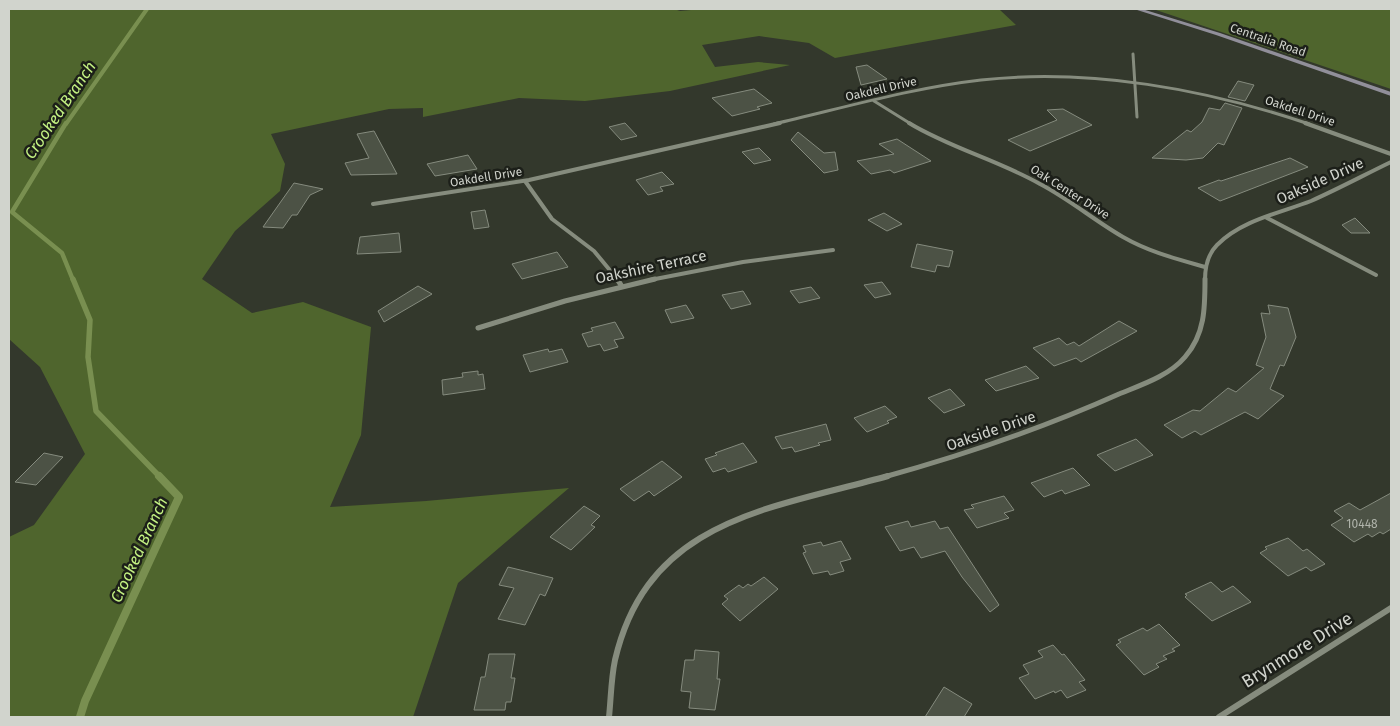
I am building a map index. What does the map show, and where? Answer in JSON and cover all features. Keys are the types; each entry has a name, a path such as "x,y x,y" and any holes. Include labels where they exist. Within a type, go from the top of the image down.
{"main road":[{"name":"Centralia Road","path":"1137,9 1218,34 1391,94"}],"street":[{"path":"1133,54 1137,117"},
{"name":"Oakdell Drive","path":"373,204 525,181 941,86 993,79 1080,79 1135,84 1208,96 1264,109 1296,119 1391,154"},
{"name":"Oak Center Drive","path":"874,101 932,137 990,159 1041,184 1137,244 1166,256 1205,267"},
{"name":"Oakside Drive","path":"609,717 614,662 625,623 650,580 671,558 695,539 721,524 750,513 928,466 1007,440 1140,385 1180,363 1196,342 1202,328 1205,309 1203,285 1205,267 1210,254 1229,235 1245,226 1312,200 1391,162"},
{"path":"525,181 549,216 563,229 598,253 621,286"},
{"path":"1267,218 1376,274"},
{"name":"Oakshire Terrace","path":"478,328 530,310 621,286 734,262 833,250"},
{"name":"Brynmore Drive","path":"1219,717 1391,608"}],"green space":[{"path":"9,9 674,9 680,11 702,9 1002,9 1000,10 1016,25 835,58 809,43 759,36 702,45 715,67 758,62 790,65 670,91 585,101 519,98 423,117 423,108 389,109 271,134 285,164 280,191 235,231 202,279 252,313 303,302 371,327 361,435 330,507 426,501 569,488 458,583 413,717 9,717 9,537 34,525 85,454 40,367 9,339"},
{"path":"1153,9 1391,9 1391,89"}],"building":[{"path":"867,65 887,79 861,85 856,67"},
{"path":"1238,81 1254,85 1245,101 1228,97"},
{"path":"754,89 772,103 757,107 760,109 732,116 712,98"},
{"path":"1225,103 1242,108 1224,145 1218,143 1203,158 1186,160 1152,158 1187,130 1191,132 1202,122 1209,108 1220,110"},
{"path":"1063,109 1092,125 1030,151 1008,140 1057,120 1047,110"},
{"path":"625,123 637,136 621,140 609,127"},
{"path":"374,131 397,174 351,175 345,163 369,158 357,134"},
{"path":"798,132 824,153 835,152 838,170 824,173 791,140"},
{"path":"897,139 931,161 894,173 890,170 871,174 857,161 894,154 879,144"},
{"path":"759,148 771,160 754,164 742,152"},
{"path":"468,155 477,169 435,176 427,164"},
{"path":"1290,158 1308,167 1220,201 1198,188 1219,180 1221,181"},
{"path":"662,172 674,184 660,187 663,191 648,195 636,180"},
{"path":"294,183 323,189 310,195 297,215 292,215 283,228 263,227"},
{"path":"485,210 489,227 474,229 471,212"},
{"path":"884,213 902,224 887,231 868,220"},
{"path":"1355,218 1370,233 1351,233 1342,225"},
{"path":"399,233 401,252 357,254 360,237"},
{"path":"917,244 953,251 949,267 937,265 935,272 911,267"},
{"path":"557,252 568,267 522,279 512,264"},
{"path":"882,282 891,294 875,298 864,285"},
{"path":"418,286 432,294 384,322 378,311"},
{"path":"811,287 820,298 799,303 790,291"},
{"path":"743,291 751,304 731,309 722,295"},
{"path":"686,305 694,318 671,323 665,310"},
{"path":"1268,305 1288,308 1296,337 1284,366 1280,365 1270,389 1284,396 1258,419 1245,412 1201,435 1195,431 1182,438 1164,425 1193,410 1200,411 1228,388 1236,392 1264,368 1256,365 1266,337 1261,313 1270,314"},
{"path":"1119,321 1137,331 1081,362 1076,358 1054,366 1033,348 1059,338 1067,345 1074,342 1079,346"},
{"path":"615,322 624,338 614,340 618,347 604,351 600,344 588,347 582,334 593,331 591,328"},
{"path":"548,349 549,352 562,349 568,362 530,372 523,355"},
{"path":"1026,366 1039,378 996,391 985,380"},
{"path":"478,371 478,375 483,374 485,389 443,395 442,380 463,377 462,373"},
{"path":"950,389 965,405 944,413 928,398"},
{"path":"885,406 897,417 887,421 889,423 867,432 854,418"},
{"path":"826,424 831,440 795,452 792,447 782,449 775,437"},
{"path":"1136,439 1153,455 1115,471 1097,455"},
{"path":"743,443 757,462 728,472 725,468 713,472 705,459 717,455 715,453"},
{"path":"44,453 63,457 36,485 15,482"},
{"path":"662,461 682,477 654,496 649,491 634,501 620,489"},
{"path":"1073,468 1090,485 1065,494 1062,490 1044,497 1031,483"},
{"path":"1391,493 1391,529 1383,534 1380,532 1372,537 1368,534 1354,542 1331,525 1343,518 1334,511 1349,503 1360,510"},
{"path":"1004,496 1014,510 1004,513 1009,518 977,528 964,510 974,508 971,505"},
{"path":"584,506 600,516 591,525 595,527 571,550 550,537"},
{"path":"908,521 911,527 935,521 940,529 948,527 999,605 990,612 962,577 945,551 921,558 914,547 900,551 885,527"},
{"path":"1288,538 1303,551 1307,549 1325,564 1311,571 1306,567 1288,576 1260,553 1267,549 1265,547"},
{"path":"841,541 851,559 840,562 844,571 830,575 828,571 813,574 803,553 806,552 803,546 821,542 823,546"},
{"path":"508,567 553,578 545,596 540,594 525,625 498,619 514,588 499,585"},
{"path":"764,577 778,589 740,621 722,604 728,599 724,596 739,585 743,588 748,584 751,586"},
{"path":"1211,582 1222,592 1233,586 1251,602 1212,621 1185,597 1187,595 1185,594"},
{"path":"1159,624 1180,645 1172,649 1175,651 1163,656 1167,659 1156,664 1159,667 1144,675 1116,645 1121,642 1118,640 1143,628 1147,631"},
{"path":"1053,645 1062,655 1064,654 1085,680 1079,682 1086,690 1067,698 1061,690 1055,693 1054,691 1035,699 1019,678 1029,674 1023,665 1043,657 1038,651"},
{"path":"695,650 719,652 717,679 720,679 715,710 689,708 691,692 681,691 685,660 694,660"},
{"path":"489,654 515,654 511,678 515,678 511,702 506,702 505,710 474,710 481,677 485,677"},
{"path":"944,687 972,704 964,717 925,717"}],"waterway":[{"name":"Crooked Branch","path":"66,124 147,9"},
{"name":"Crooked Branch","path":"66,123 12,212 62,253 73,280"},
{"name":"Crooked Branch","path":"73,279 90,320 88,357 96,411 160,477"},
{"name":"Crooked Branch","path":"80,717 85,701 179,497 159,476"}]}
